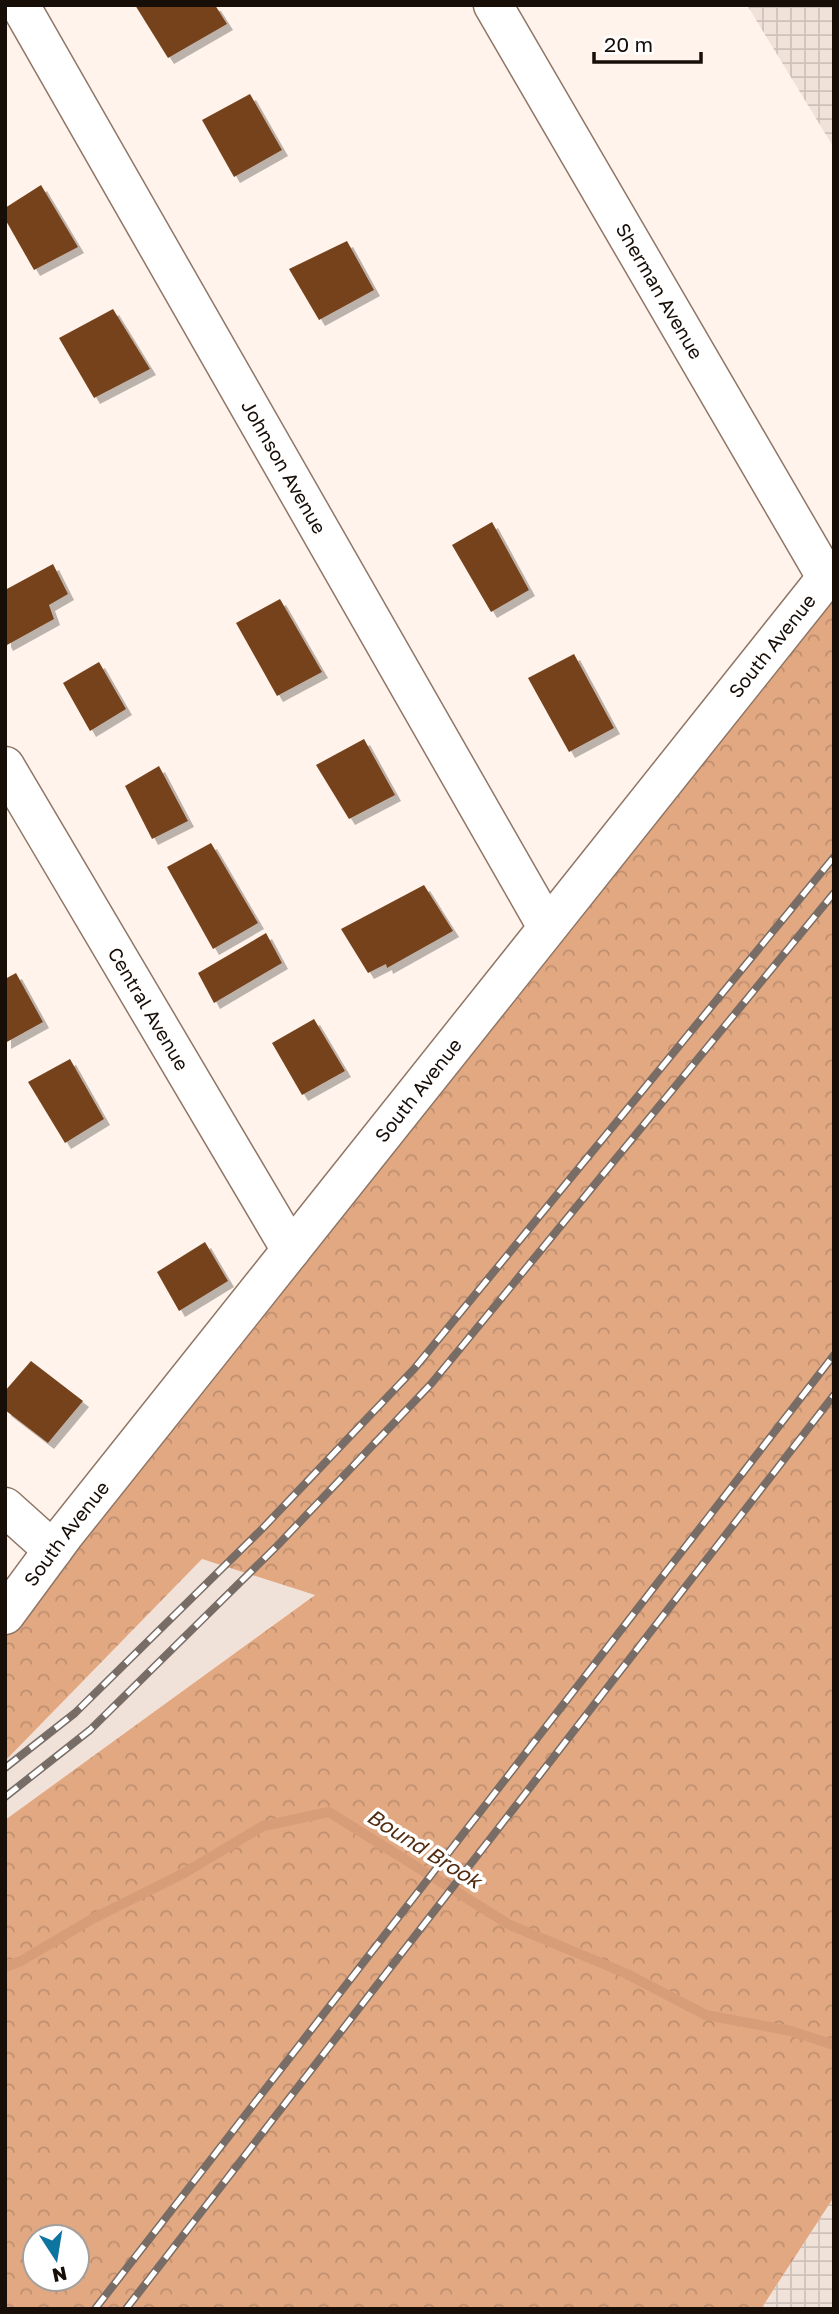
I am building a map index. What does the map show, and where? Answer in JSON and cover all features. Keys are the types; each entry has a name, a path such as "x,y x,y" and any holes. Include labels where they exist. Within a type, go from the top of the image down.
{"street":[{"name":"Johnson Avenue","path":"20,5 547,927"},
{"name":"Sherman Avenue","path":"493,5 830,573"},
{"name":"South Avenue","path":"5,1615 53,1550 830,573"},
{"name":"Central Avenue","path":"5,766 291,1250"},
{"path":"5,1507 53,1550"}],"shaded area":[{"path":"747,5 834,5 834,148"},
{"path":"202,1559 316,1594 5,1820 5,1761"},
{"path":"834,2197 834,2309 761,2309"}],"green space":[{"path":"834,559 834,2197 761,2309 5,2309 5,1820 315,1595 202,1559 5,1761 5,1625"}],"building":[{"path":"135,5 215,5 227,24 168,58"},
{"path":"250,94 282,150 234,177 202,120"},
{"path":"41,185 78,247 34,270 5,219 5,208"},
{"path":"347,241 374,290 319,320 289,269"},
{"path":"113,309 150,369 94,398 59,338"},
{"path":"492,522 529,590 491,612 452,545"},
{"path":"53,564 68,594 49,605 54,619 7,645 5,590"},
{"path":"280,599 322,672 277,696 236,623"},
{"path":"574,654 614,728 569,752 528,678"},
{"path":"99,662 126,709 90,731 63,683"},
{"path":"364,739 395,795 349,819 316,765"},
{"path":"159,766 188,821 152,839 125,786"},
{"path":"211,843 258,923 213,949 167,867"},
{"path":"424,885 453,931 387,968 386,964 368,973 341,929"},
{"path":"266,933 282,963 214,1003 198,973"},
{"path":"16,973 43,1022 5,1043 5,979"},
{"path":"314,1019 345,1071 302,1095 272,1043"},
{"path":"70,1059 104,1119 65,1143 28,1082"},
{"path":"205,1242 228,1281 179,1311 157,1272"},
{"path":"31,1361 83,1401 48,1443 5,1410 5,1391"}],"waterway":[{"name":"Bound Brook","path":"5,1967 21,1961 92,1919 186,1872 263,1826 329,1812 508,1924 625,1973 706,2015 791,2031 834,2045"}],"railway":[{"path":"5,1768 75,1713 261,1530 414,1369 834,857"},
{"path":"5,1797 90,1730 277,1546 431,1384 834,893"},
{"path":"95,2309 834,1355"},
{"path":"126,2309 834,1395"}]}
